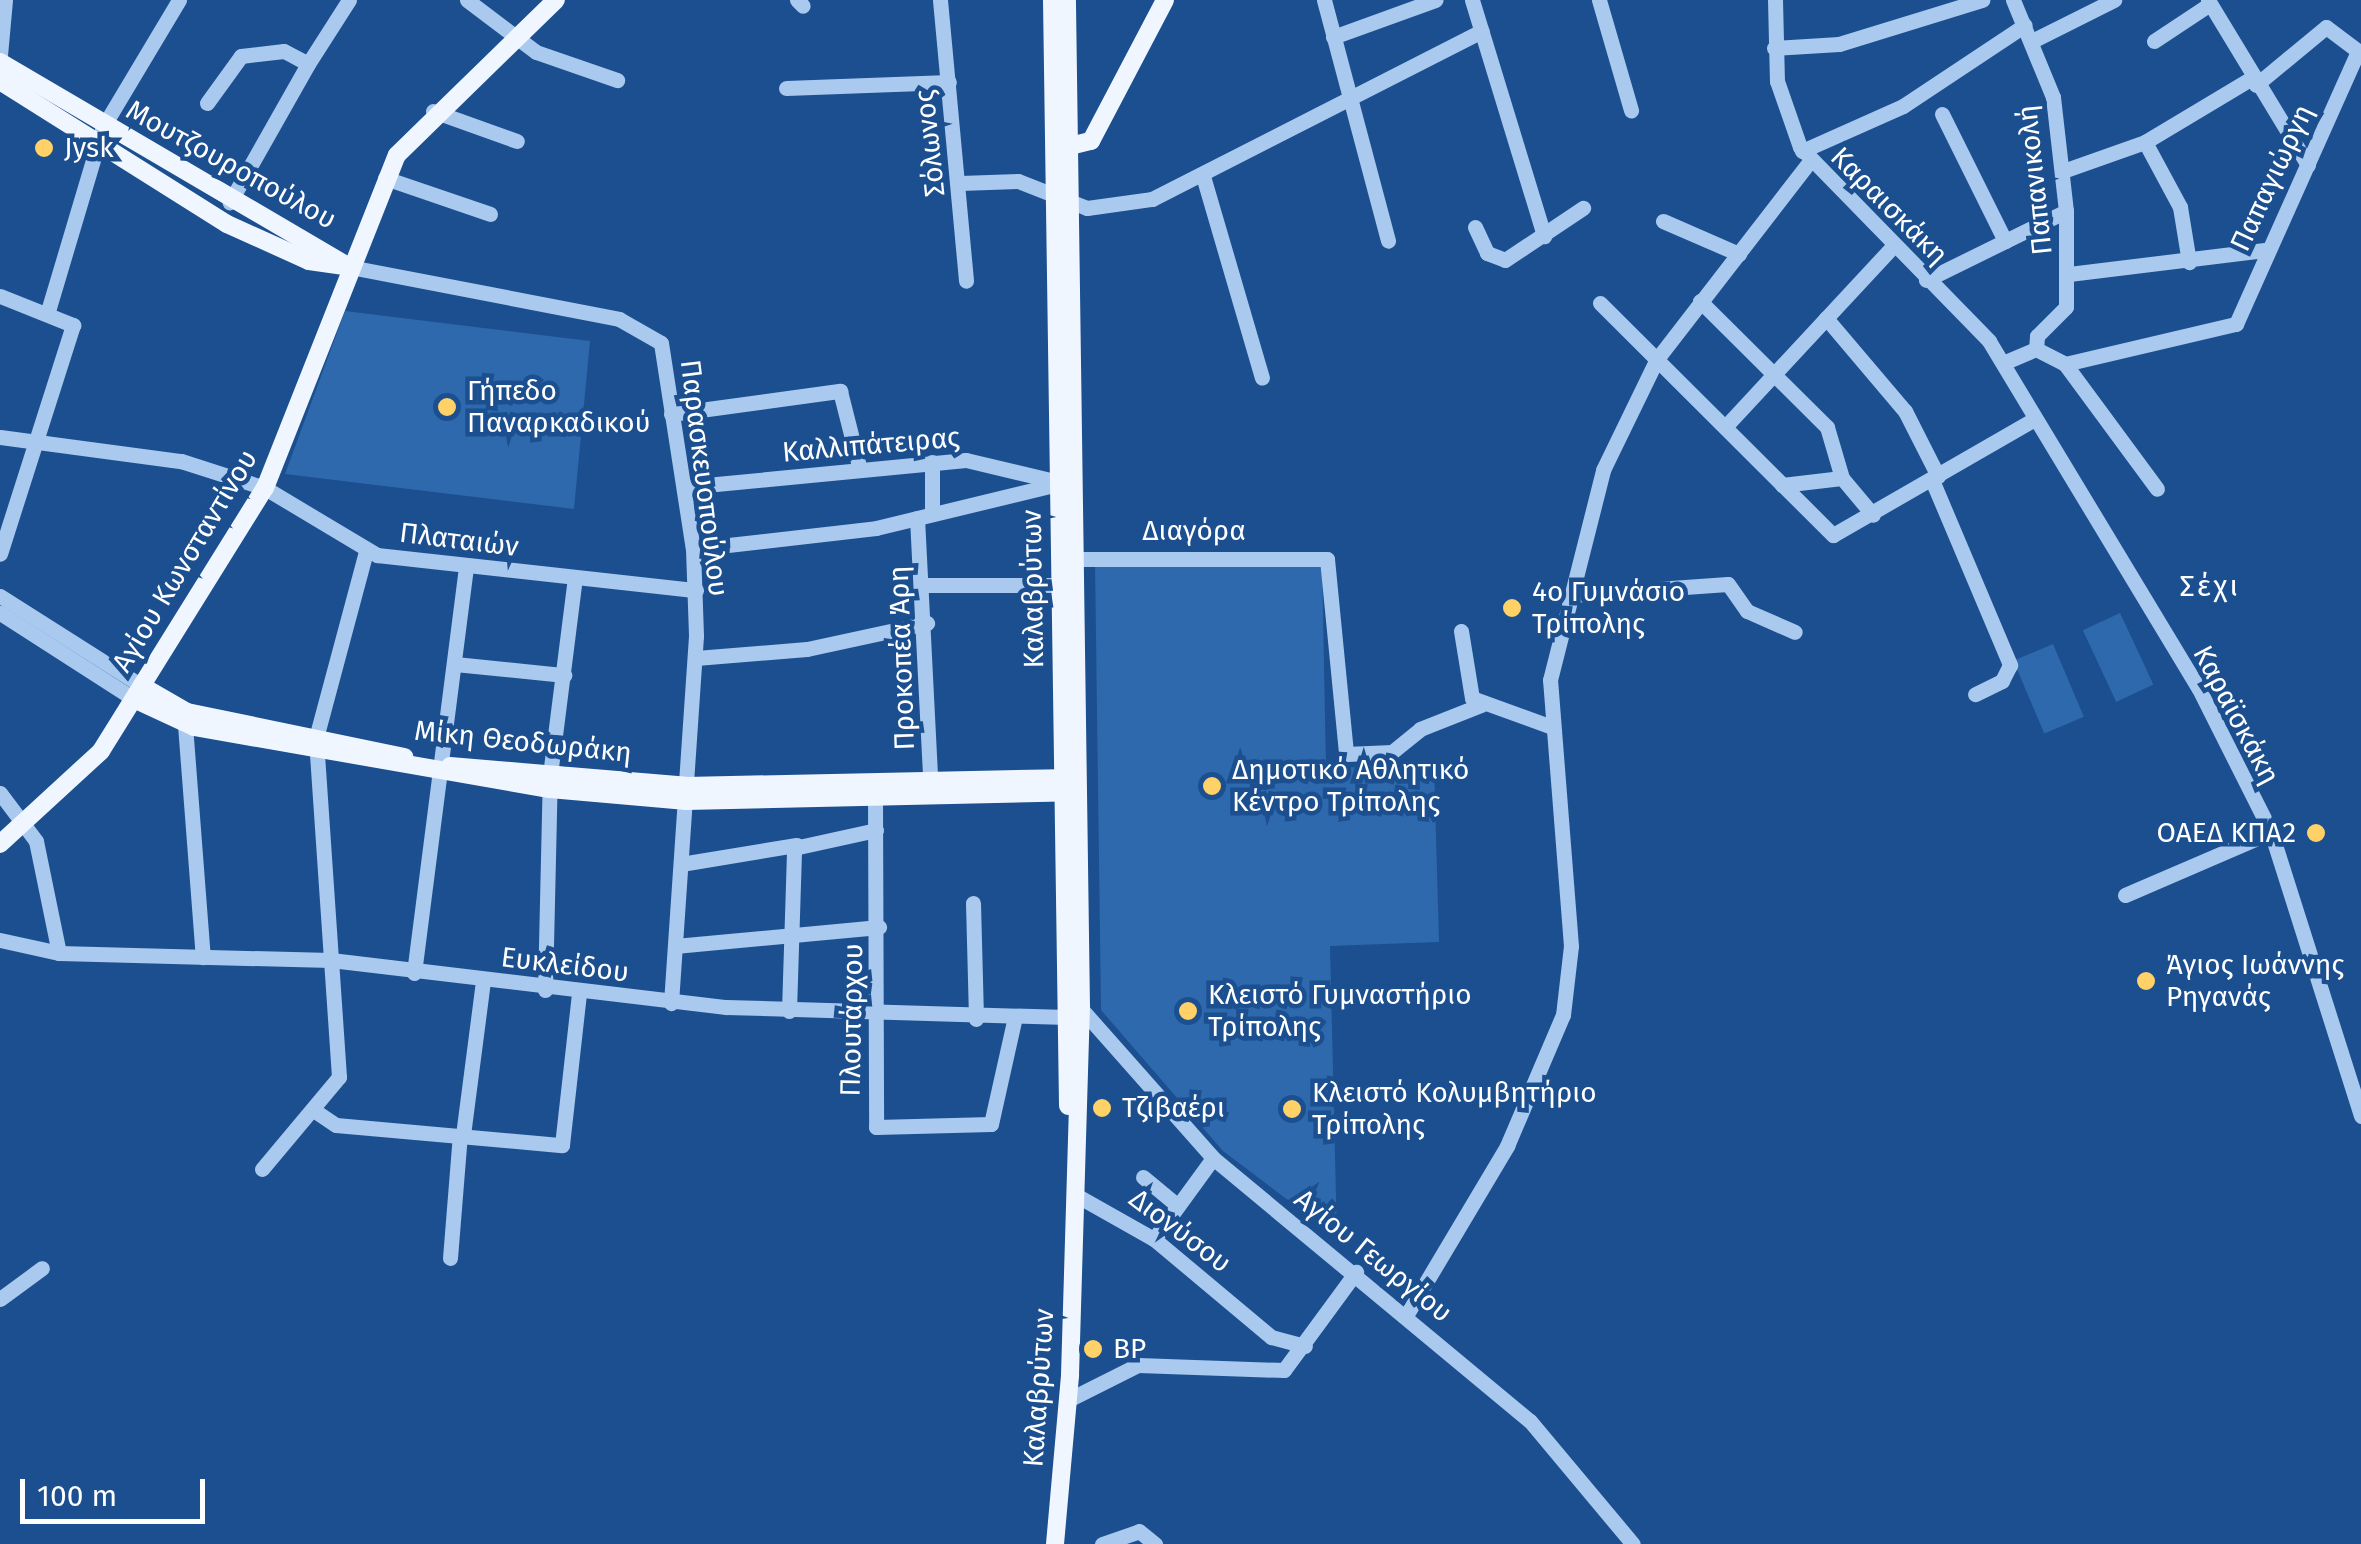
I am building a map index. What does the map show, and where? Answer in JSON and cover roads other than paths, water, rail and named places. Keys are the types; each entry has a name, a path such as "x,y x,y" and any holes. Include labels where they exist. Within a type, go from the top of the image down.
{"main road":[{"name":"Αγίου Κωνσταντίνου","path":"0,844 82,773 138,692 265,488 385,178 433,111 556,0"},
{"name":"Καλαβρύτων","path":"1052,0 1063,148"},
{"name":"Καλαβρύτων","path":"1054,1544 1068,1400 1074,1185 1061,201 1067,0"},
{"path":"1063,148 1091,141 1165,0"},
{"name":"Μουτζουροπούλου","path":"0,58 104,127 350,267"},
{"name":"Μουτζουροπούλου","path":"0,81 103,149 272,246 350,267"},
{"name":"Καλαβρύτων","path":"1068,558 1061,585 1070,785"},
{"name":"Μίκη Θεοδωράκη","path":"138,692 184,725 316,745"},
{"name":"Μίκη Θεοδωράκη","path":"138,692 187,712 441,771 686,794 875,798 931,790"},
{"name":"Μίκη Θεοδωράκη","path":"686,794 1070,785"}],"street":[{"path":"0,58 5,0"},
{"path":"48,312 103,149 104,127 179,0"},
{"path":"230,202 348,0"},
{"path":"467,0 516,37 617,80"},
{"name":"Σόλωνος","path":"940,0 966,281"},
{"path":"1324,0 1388,241"},
{"path":"1332,37 1436,0"},
{"path":"1472,0 1544,236"},
{"path":"1599,0 1631,110"},
{"name":"Καραισκάκη","path":"1774,0 1780,100 1806,156 2003,363 2032,420"},
{"path":"1774,48 1838,44 1982,0"},
{"name":"Παπανικολή","path":"2012,0 2053,97 2066,211 2069,274 2064,313 2037,336 2036,349"},
{"path":"2032,42 2114,0"},
{"path":"2154,41 2209,2 2254,82 2308,164"},
{"path":"1407,1314 1507,1146 1563,1015 1571,946 1550,680 1603,470 1657,358 1739,254 1806,156 1903,106 2025,26"},
{"name":"Παπαγιώργη","path":"2065,364 2233,327 2358,51 2326,27 2254,82"},
{"path":"960,184 1002,178 1061,201 1140,202 1203,176 1346,94 1482,30"},
{"path":"207,103 241,56 284,51 308,64"},
{"path":"786,88 949,82"},
{"path":"2063,170 2144,142 2254,82"},
{"path":"433,111 517,141"},
{"path":"1942,114 2005,241"},
{"path":"2144,142 2180,207 2189,262"},
{"path":"1203,176 1262,378"},
{"path":"385,178 490,214"},
{"path":"1476,227 1498,260 1544,236 1583,208"},
{"path":"1926,280 2066,211"},
{"path":"1663,221 1739,254"},
{"path":"1724,427 1892,248"},
{"path":"2069,274 2265,250"},
{"name":"Παρασκευοπούλου","path":"350,267 642,327 661,343 696,590 696,658 671,1003"},
{"path":"0,296 73,325 0,554"},
{"path":"1700,301 1827,426 1842,478 1873,515"},
{"path":"1600,304 1833,535 2032,420"},
{"path":"1826,318 1906,410 2008,657 2006,678 1975,694"},
{"path":"2003,363 2036,349 2065,364 2157,489"},
{"path":"672,414 844,393 860,470"},
{"name":"Καραϊσκάκη","path":"2032,420 2190,672 2271,832 2361,1116"},
{"name":"Πλαταιών","path":"0,437 164,456 265,488 366,551 466,568 696,590"},
{"name":"Καλλιπάτειρας","path":"684,487 932,462 978,461 1067,482"},
{"name":"Προκοπέα Άρη","path":"931,790 924,516 932,462"},
{"path":"1782,484 1842,478"},
{"path":"693,548 924,516 1067,482"},
{"path":"262,1168 315,1111 339,1076 316,745 366,551"},
{"name":"Διαγόρα","path":"1068,558 1328,559 1339,749 1384,756 1482,705"},
{"path":"414,973 466,568"},
{"path":"545,990 550,782 576,578"},
{"path":"1571,595 1728,584 1747,611 1795,632"},
{"path":"926,585 1061,585"},
{"name":"Μίκη Θεοδωράκη","path":"0,596 138,692"},
{"name":"Μίκη Θεοδωράκη","path":"0,613 138,692"},
{"path":"696,658 807,649 927,622"},
{"path":"1461,630 1470,691 1482,705 1552,726"},
{"path":"454,664 564,675"},
{"path":"184,725 202,957"},
{"path":"0,793 28,823 59,954"},
{"name":"Πλουτάρχου","path":"875,798 879,927 876,1127 991,1124 1014,1022"},
{"path":"681,864 876,830"},
{"path":"2125,895 2271,832"},
{"path":"789,1012 796,845"},
{"path":"973,903 976,1019"},
{"path":"676,946 879,927"},
{"name":"Ευκλείδου","path":"0,940 59,954 331,960 579,994 789,1012 877,1011 1014,1022 1072,1009"},
{"path":"450,1258 483,980"},
{"path":"315,1111 336,1125 566,1144 579,994"},
{"name":"Αγίου Γεωργίου","path":"1072,1009 1213,1158 1407,1314 1530,1422 1633,1544"},
{"path":"1154,1239 1213,1158"},
{"path":"1143,1177 1178,1206"},
{"name":"Διονύσου","path":"1074,1185 1154,1239 1271,1337 1305,1346"},
{"path":"0,1299 42,1268"},
{"path":"1068,1400 1138,1365 1275,1372 1305,1346 1356,1272"},
{"path":"1102,1544 1139,1531 1154,1544"}],"place":[{"name":"Jysk","path":"44,148"},
{"name":"Γήπεδο Παναρκαδικού","path":"447,407"},
{"name":"4ο Γυμνάσιο Τρίπολης","path":"1512,608"},
{"name":"Δημοτικό Αθλητικό Κέντρο Τρίπολης","path":"1212,786"},
{"name":"ΟΑΕΔ ΚΠΑ2","path":"2316,833"},
{"name":"Άγιος Ιωάννης Ρηγανάς","path":"2146,981"},
{"name":"Κλειστό Γυμναστήριο Τρίπολης","path":"1188,1011"},
{"name":"Τζιβαέρι","path":"1102,1108"},
{"name":"Κλειστό Κολυμβητήριο Τρίπολης","path":"1292,1109"},
{"name":"BP","path":"1093,1349"}],"district":[{"name":"Σέχι","path":"2210,586"}]}
